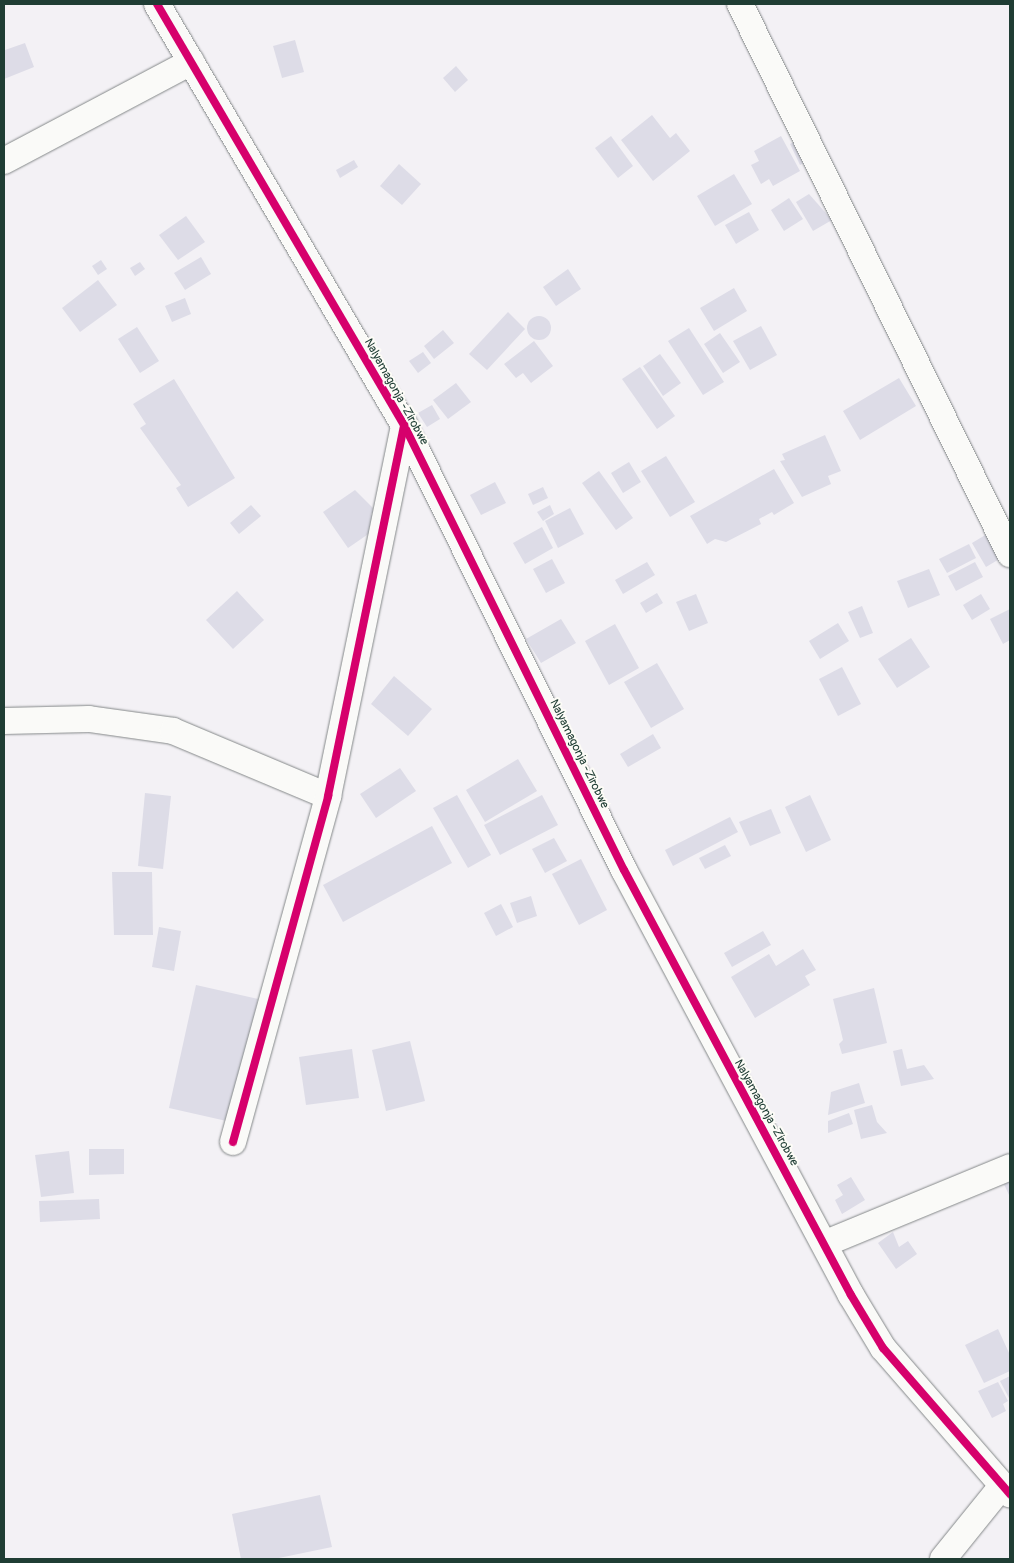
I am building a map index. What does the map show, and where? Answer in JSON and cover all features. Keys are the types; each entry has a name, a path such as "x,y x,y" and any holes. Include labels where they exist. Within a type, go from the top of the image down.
{"street":[{"name":"Nalyamagonja -Zirobwe","path":"156,4 404,425 624,870 883,1348 1006,1490"},
{"path":"740,4 1010,554"},
{"path":"4,161 191,62"},
{"path":"232,1142 328,796 404,425"},
{"path":"4,721 89,720 173,731 328,796"},
{"path":"826,1243 1010,1167"},
{"path":"943,1559 1006,1490"}],"building":[{"path":"295,40 304,72 282,78 273,46"},
{"path":"25,43 34,67 4,79 4,46 5,50"},
{"path":"456,66 468,80 455,92 443,78"},
{"path":"652,115 670,138 676,133 690,151 653,181 621,140"},
{"path":"611,136 633,166 618,178 595,148"},
{"path":"781,136 800,171 773,186 769,179 761,184 751,165 759,161 754,151"},
{"path":"801,138 812,159 800,165 790,144"},
{"path":"354,160 358,167 340,178 336,170"},
{"path":"399,164 421,184 402,205 380,186"},
{"path":"734,174 752,204 715,226 697,196"},
{"path":"809,194 832,220 813,231 796,202"},
{"path":"789,198 803,219 784,231 771,210"},
{"path":"749,212 759,230 736,244 725,225"},
{"path":"186,216 205,242 178,260 159,235"},
{"path":"201,257 211,274 185,290 174,273"},
{"path":"101,260 107,269 98,275 92,266"},
{"path":"140,262 145,269 135,276 130,268"},
{"path":"568,269 581,289 556,306 543,287"},
{"path":"98,280 117,305 80,332 62,308"},
{"path":"734,288 747,311 714,331 700,308"},
{"path":"185,298 191,314 172,322 165,306"},
{"path":"508,312 525,329 487,370 469,354"},
{"path":"539,316 547,320 551,328 547,336 539,340 531,336 527,328 531,320"},
{"path":"761,326 777,355 750,370 733,341"},
{"path":"137,327 159,361 140,373 118,339"},
{"path":"689,328 724,382 703,395 668,341"},
{"path":"443,330 454,343 434,359 424,346"},
{"path":"720,333 740,362 723,373 704,344"},
{"path":"534,341 553,366 531,383 523,373 516,378 504,364"},
{"path":"423,352 431,363 418,373 409,361"},
{"path":"660,354 681,383 663,396 643,366"},
{"path":"640,367 675,416 657,429 622,379"},
{"path":"899,378 916,406 860,440 843,411"},
{"path":"174,379 235,478 188,507 176,488 181,485 140,428 146,424 133,404"},
{"path":"456,383 471,402 448,419 433,400"},
{"path":"432,405 440,419 427,427 418,413"},
{"path":"825,435 841,471 828,476 831,484 802,497 780,461 785,460 782,454"},
{"path":"666,456 695,502 670,517 641,471"},
{"path":"629,462 641,482 623,493 611,473"},
{"path":"774,469 794,503 774,515 772,512 759,519 761,524 726,542 715,539 707,544 690,516"},
{"path":"599,471 633,518 616,530 582,483"},
{"path":"495,482 506,503 481,515 470,495"},
{"path":"543,487 548,498 533,505 528,494"},
{"path":"355,490 376,511 371,514 380,526 348,548 323,512"},
{"path":"251,505 261,516 239,534 230,523"},
{"path":"550,505 554,514 543,521 537,512"},
{"path":"570,508 584,534 558,548 545,521"},
{"path":"542,527 553,548 525,564 513,543"},
{"path":"992,531 1006,555 986,567 972,543"},
{"path":"969,544 976,558 947,573 939,559"},
{"path":"552,559 565,583 546,593 533,569"},
{"path":"647,562 655,575 623,594 615,580"},
{"path":"975,562 983,577 956,591 948,576"},
{"path":"929,569 940,595 908,608 897,581"},
{"path":"237,591 264,620 233,649 206,620"},
{"path":"657,593 663,603 646,613 640,603"},
{"path":"696,594 708,623 689,631 676,602"},
{"path":"981,594 990,609 972,620 963,605"},
{"path":"862,606 873,633 860,638 848,612"},
{"path":"1010,609 1010,640 1003,644 990,619"},
{"path":"561,619 576,643 541,663 526,639"},
{"path":"838,623 849,641 820,659 809,641"},
{"path":"615,624 639,668 609,685 585,641"},
{"path":"911,638 930,667 897,688 878,659"},
{"path":"657,663 684,709 651,728 624,682"},
{"path":"842,667 861,704 838,716 819,679"},
{"path":"394,676 432,709 408,736 371,704"},
{"path":"653,734 661,748 628,767 620,754"},
{"path":"518,759 537,791 485,822 466,790"},
{"path":"400,768 416,791 376,818 360,794"},
{"path":"145,793 171,796 163,869 138,866"},
{"path":"457,795 491,855 468,868 433,808"},
{"path":"542,795 558,825 500,855 484,825"},
{"path":"810,795 831,840 806,852 785,807"},
{"path":"771,809 781,833 750,846 739,822"},
{"path":"730,817 738,832 673,866 665,850"},
{"path":"432,826 452,863 343,922 323,885"},
{"path":"554,838 567,861 545,873 532,849"},
{"path":"725,845 731,856 705,869 699,858"},
{"path":"581,859 607,910 579,925 552,874"},
{"path":"112,872 152,872 153,935 114,935"},
{"path":"531,896 537,916 517,923 510,903"},
{"path":"501,904 513,927 496,936 484,913"},
{"path":"159,927 181,931 174,971 152,967"},
{"path":"763,931 771,945 732,967 724,953"},
{"path":"803,949 816,970 805,976 810,985 755,1018 731,977 769,954 776,966"},
{"path":"196,985 258,999 231,1122 169,1108"},
{"path":"874,988 887,1043 842,1054 839,1044 843,1040 833,999"},
{"path":"410,1041 425,1101 386,1111 372,1050"},
{"path":"352,1049 359,1098 306,1105 299,1057"},
{"path":"902,1049 907,1069 924,1065 934,1079 901,1086 893,1051"},
{"path":"859,1083 865,1103 828,1115 831,1092"},
{"path":"872,1105 877,1122 887,1133 861,1139 854,1110"},
{"path":"849,1113 853,1124 828,1133 828,1121"},
{"path":"89,1149 124,1149 124,1174 89,1175"},
{"path":"69,1151 74,1193 41,1197 35,1155"},
{"path":"851,1177 865,1200 842,1214 835,1200 843,1195 837,1185"},
{"path":"1010,1177 1010,1194 1009,1195 1002,1180"},
{"path":"99,1199 100,1219 40,1222 39,1201"},
{"path":"893,1232 899,1247 908,1241 917,1254 896,1269 878,1243"},
{"path":"998,1329 1010,1355 1010,1371 984,1383 965,1345"},
{"path":"1010,1376 1010,1397 1009,1398 1000,1381"},
{"path":"998,1382 1008,1401 1003,1404 1006,1411 992,1418 978,1391"},
{"path":"320,1495 332,1547 274,1559 241,1559 232,1514"}],"cycle path":[{"path":"157,4 404,425 624,870 851,1295 883,1348 1010,1494"},
{"path":"233,1142 328,796 404,425"}]}
